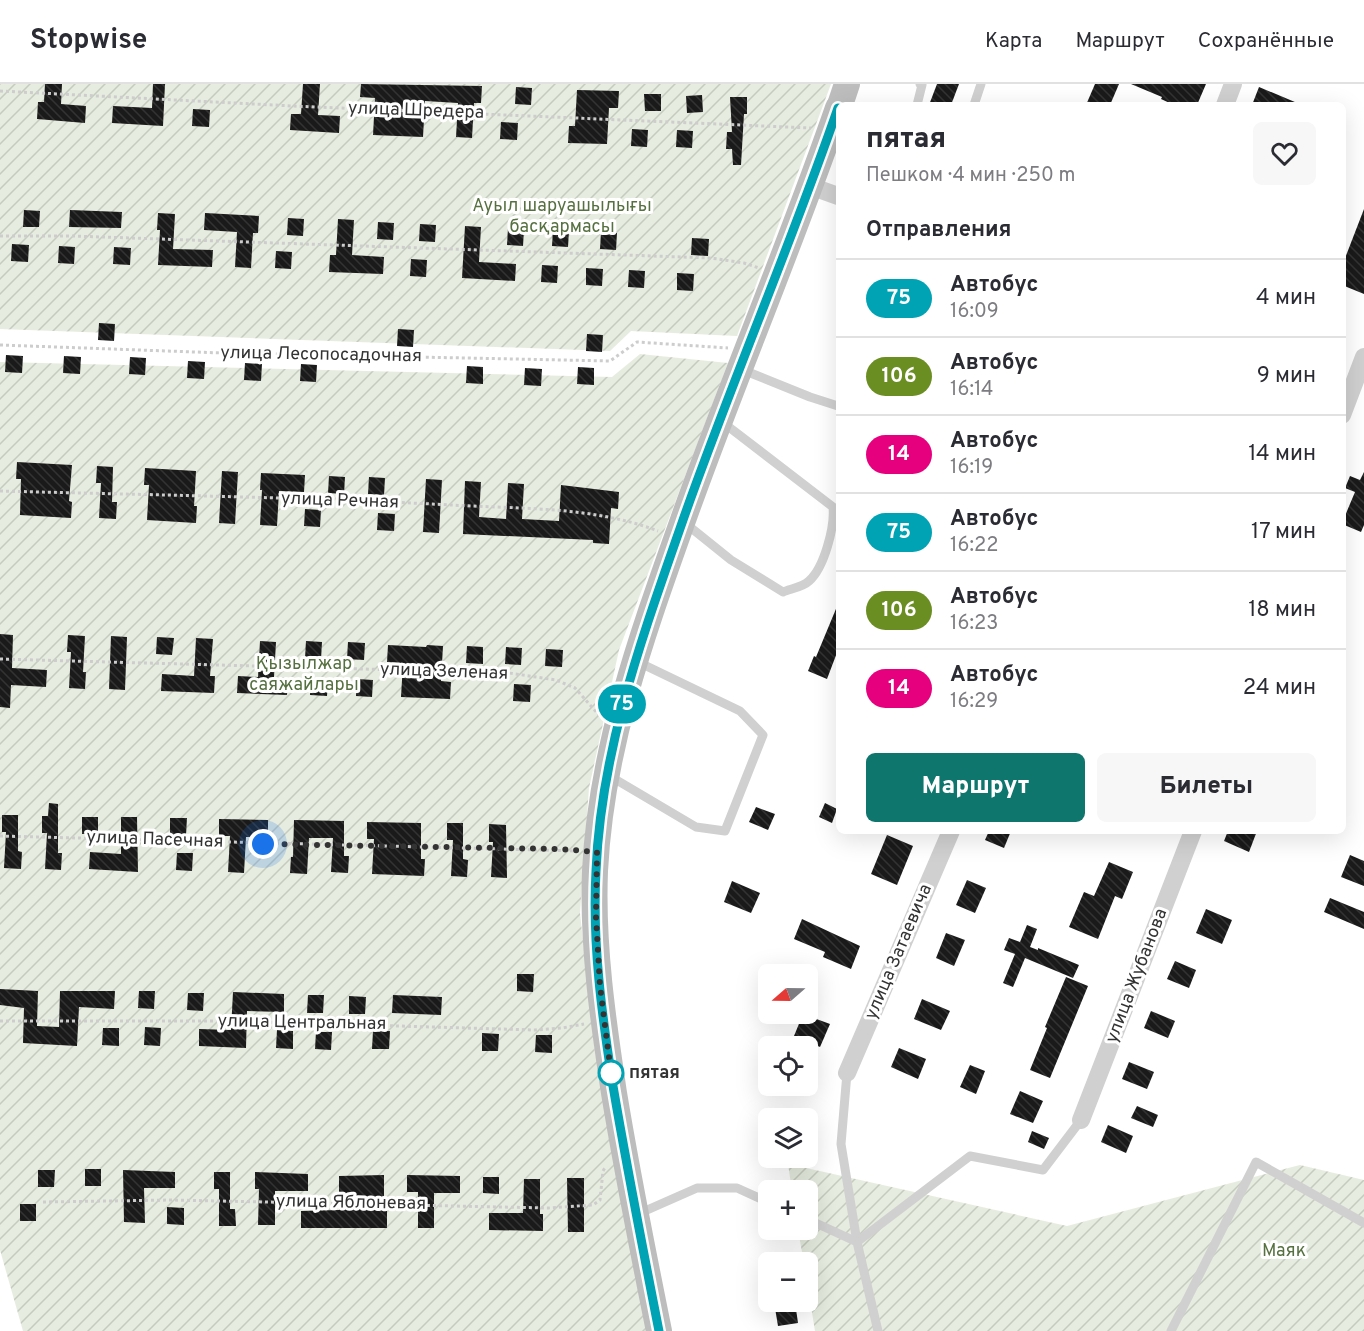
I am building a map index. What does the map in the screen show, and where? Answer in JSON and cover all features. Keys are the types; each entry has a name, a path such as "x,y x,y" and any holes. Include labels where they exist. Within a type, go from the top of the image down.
{"main road":[{"path":"840,102 847,84"},
{"path":"659,1331 626,1157 604,1019 596,917 599,823 606,774 634,661 679,530 778,274 836,114"}],"street":[{"path":"1226,102 1233,84"},
{"path":"810,186 836,195"},
{"path":"1352,396 1364,357"},
{"name":"улица Затаевича","path":"847,1073 950,834"},
{"name":"улица Жубанова","path":"1081,1120 1192,834"}],"lane":[{"path":"918,102 922,85 920,84"},
{"path":"975,102 981,84"},
{"path":"744,359 810,397 836,405"},
{"path":"679,530 783,592 808,582 821,566 834,519 833,507 720,421"},
{"path":"606,774 696,827 725,831 764,735 740,711 634,661"},
{"path":"847,1073 841,1144 857,1242 878,1331"},
{"path":"857,1242 970,1156 1043,1170 1081,1120"},
{"path":"1171,1331 1256,1162 1364,1223"},
{"path":"637,1214 698,1188 737,1188 758,1197"},
{"path":"818,1225 857,1242"}],"path":[{"name":"улица Шредера","path":"0,91 293,106 836,114"},
{"path":"0,236 73,236 711,258 744,263 778,274"},
{"name":"улица Лесопосадочная","path":"0,345 223,353 610,361 637,342 744,359"},
{"name":"улица Речная","path":"0,491 396,502 539,510 588,514 679,530"},
{"name":"улица Зеленая","path":"0,659 509,673 556,680 575,688 615,731"},
{"name":"улица Пасечная","path":"0,836 416,848 559,849 597,852"},
{"name":"улица Центральная","path":"0,1021 226,1021 535,1030 562,1028 604,1019"},
{"name":"улица Яблоневая","path":"42,1202 172,1200 548,1208 593,1205 600,1200 603,1171 608,1162 626,1157"}],"green space":[{"name":"Ауыл шаруашылығы басқармасы","path":"0,84 831,84 737,336 631,331 610,351 0,329"},
{"name":"Қызылжар саяжайлары","path":"640,354 728,363 619,650 589,788 580,913 595,1052 648,1331 23,1331 0,1250 0,362 612,377"},
{"name":"Маяк","path":"1300,1165 1364,1180 1364,1331 815,1331 812,1312 818,1312 818,1252 802,1252 800,1240 818,1240 818,1180 790,1180 789,1168 806,1168 1067,1226"}],"building":[{"path":"45,84 62,84 61,104 86,106 85,123 37,119 38,102 44,102"},
{"path":"153,84 165,84 163,126 112,123 113,106 152,108"},
{"path":"303,84 320,84 318,115 340,116 339,133 290,130 291,114 301,114"},
{"path":"361,84 482,86 481,103 474,103 472,138 456,137 458,103 425,101 423,137 373,135 375,98 360,97"},
{"path":"937,84 959,84 952,102 930,102"},
{"path":"1095,84 1119,84 1111,102 1087,102"},
{"path":"1131,84 1206,84 1198,102 1168,102 1161,99 1162,97"},
{"path":"516,87 532,88 531,105 515,104"},
{"path":"1259,87 1295,102 1253,102"},
{"path":"577,90 619,91 618,108 609,108 607,144 568,143 569,126 575,126"},
{"path":"644,94 661,94 661,111 645,111"},
{"path":"702,95 703,112 687,113 686,96"},
{"path":"730,97 747,97 741,165 733,165 732,149 726,149 727,132 732,132"},
{"path":"193,109 210,110 209,127 192,126"},
{"path":"501,122 518,123 517,140 500,139"},
{"path":"632,129 648,130 647,147 631,146"},
{"path":"677,130 693,131 692,148 676,147"},
{"path":"1364,209 1364,294 1346,287 1346,256"},
{"path":"24,210 40,211 39,227 23,227"},
{"path":"70,210 122,212 121,228 69,227"},
{"path":"158,213 175,214 173,249 213,250 212,267 158,265 160,230 157,230"},
{"path":"205,213 259,216 258,233 253,233 251,268 235,267 237,232 204,230"},
{"path":"288,218 304,219 303,236 287,235"},
{"path":"338,219 354,220 352,255 384,257 383,274 329,272 330,255 336,255"},
{"path":"378,222 394,223 393,240 377,239"},
{"path":"420,224 436,225 435,242 419,241"},
{"path":"465,226 481,227 479,262 516,264 515,281 462,278"},
{"path":"508,228 524,229 523,246 507,245"},
{"path":"553,229 569,230 568,247 552,246"},
{"path":"601,232 617,233 616,250 600,249"},
{"path":"692,238 709,239 708,256 691,255"},
{"path":"12,244 29,245 28,262 11,261"},
{"path":"59,246 75,247 74,264 58,263"},
{"path":"114,247 131,248 130,265 113,264"},
{"path":"276,251 292,252 291,269 275,268"},
{"path":"411,259 427,260 426,277 410,276"},
{"path":"542,265 558,266 557,283 541,282"},
{"path":"586,268 603,269 602,286 586,285"},
{"path":"629,270 645,271 644,288 628,287"},
{"path":"677,273 694,274 693,291 677,290"},
{"path":"99,323 115,324 114,341 98,340"},
{"path":"398,329 414,330 413,347 397,346"},
{"path":"587,334 603,335 602,352 586,351"},
{"path":"6,355 23,356 22,373 5,372"},
{"path":"64,356 81,357 80,374 63,373"},
{"path":"130,357 146,358 145,375 129,374"},
{"path":"188,361 205,362 204,379 187,378"},
{"path":"245,363 262,364 261,381 244,380"},
{"path":"301,364 317,365 316,382 300,381"},
{"path":"467,366 483,367 483,384 466,383"},
{"path":"578,367 594,368 594,385 577,384"},
{"path":"525,368 542,369 541,386 524,385"},
{"path":"17,462 72,465 69,501 72,502 71,518 20,515 21,479 16,479"},
{"path":"97,466 113,467 112,502 117,502 116,519 99,518 101,483 96,483"},
{"path":"145,468 196,471 194,506 197,506 196,523 147,520 149,485 144,485"},
{"path":"222,471 238,472 235,524 219,523"},
{"path":"1364,472 1364,525 1361,532 1346,526 1346,513 1355,492 1346,488 1346,486 1350,476 1360,480"},
{"path":"261,473 305,475 304,492 279,491 277,526 260,525"},
{"path":"329,476 345,477 344,494 328,493"},
{"path":"369,477 385,478 384,495 368,494"},
{"path":"426,479 442,480 439,533 423,532"},
{"path":"465,481 481,482 479,517 506,519 508,483 524,484 522,519 559,521 561,485 619,492 618,509 611,508 609,544 593,543 593,540 463,534"},
{"path":"305,509 321,510 320,527 304,526"},
{"path":"378,513 395,514 394,531 377,530"},
{"path":"836,609 836,655 827,679 808,671 814,656 816,657"},
{"path":"0,634 13,635 12,668 47,670 46,687 11,685 10,708 0,707"},
{"path":"68,635 85,636 83,672 86,672 85,689 69,688 71,652 67,652"},
{"path":"111,636 127,637 125,690 109,689"},
{"path":"157,637 174,638 172,655 156,654"},
{"path":"196,638 213,639 210,676 215,676 214,693 161,691 162,674 194,676"},
{"path":"260,641 276,642 274,677 288,678 287,695 237,693 238,676 258,677"},
{"path":"306,641 322,642 321,659 305,658"},
{"path":"348,642 365,643 364,660 347,659"},
{"path":"388,645 443,646 441,681 451,682 450,699 401,697 403,663 387,662"},
{"path":"467,646 483,647 483,664 466,663"},
{"path":"506,647 522,648 521,665 505,664"},
{"path":"546,649 563,650 562,667 545,666"},
{"path":"311,678 328,679 327,696 310,695"},
{"path":"357,679 373,680 372,697 356,696"},
{"path":"514,684 531,685 530,702 513,701"},
{"path":"49,803 58,804 58,853 62,853 61,870 45,869 47,833 42,833 42,816 48,816"},
{"path":"825,803 836,808 832,823 819,817"},
{"path":"756,807 775,814 768,830 749,822"},
{"path":"2,815 18,815 18,851 22,852 21,869 4,868 6,832 2,832"},
{"path":"82,817 98,817 98,834 82,834"},
{"path":"121,817 137,817 138,872 89,869 90,852 121,854"},
{"path":"170,818 187,818 186,835 170,835"},
{"path":"219,819 268,820 268,837 246,837 244,873 228,872 230,836 219,836"},
{"path":"294,820 344,821 344,856 349,856 348,873 331,872 333,838 309,838 307,874 290,873"},
{"path":"367,822 421,823 421,859 425,859 424,876 372,874 374,839 367,839"},
{"path":"447,823 463,823 463,859 468,860 467,877 451,876 453,840 447,840"},
{"path":"489,824 506,825 507,878 491,877 493,842 489,842"},
{"path":"988,834 1010,834 1004,848 985,840"},
{"path":"1227,834 1256,834 1249,852 1224,841"},
{"path":"887,835 913,846 897,885 871,874"},
{"path":"177,853 193,853 192,871 176,870"},
{"path":"1350,855 1364,861 1364,886 1341,877"},
{"path":"1109,862 1133,872 1122,899 1115,896 1098,939 1069,927 1084,892 1094,896"},
{"path":"967,880 986,888 975,913 956,905"},
{"path":"732,881 760,893 751,913 724,902"},
{"path":"1330,898 1364,912 1364,929 1324,912"},
{"path":"1206,909 1232,920 1222,944 1196,933"},
{"path":"802,919 860,946 851,969 823,957 825,952 794,939"},
{"path":"1027,925 1037,929 1030,947 1038,950 1038,948 1079,965 1073,978 1025,958 1013,987 1003,983 1015,954 1004,950 1009,938 1020,942"},
{"path":"946,933 965,940 954,966 936,958"},
{"path":"1175,961 1196,970 1189,988 1167,979"},
{"path":"517,974 534,974 533,992 517,991"},
{"path":"1066,977 1088,986 1050,1078 1030,1070"},
{"path":"0,989 38,991 37,1026 59,1027 60,991 115,991 114,1009 79,1007 77,1046 23,1043 24,1008 0,1005"},
{"path":"139,991 155,991 154,1009 138,1008"},
{"path":"233,992 284,994 284,1012 247,1011 246,1048 199,1046 199,1029 231,1030"},
{"path":"188,993 204,993 203,1011 187,1010"},
{"path":"308,995 324,995 323,1013 307,1013"},
{"path":"393,995 442,997 441,1015 392,1013"},
{"path":"349,996 366,997 365,1014 349,1014"},
{"path":"922,999 950,1011 941,1030 914,1019"},
{"path":"1151,1011 1175,1021 1168,1038 1144,1028"},
{"path":"818,1020 830,1024 820,1047 818,1046 818,1036 794,1036 799,1024 818,1024"},
{"path":"145,1027 161,1028 160,1046 144,1045"},
{"path":"103,1028 119,1028 119,1046 102,1045"},
{"path":"277,1030 293,1031 293,1049 276,1048"},
{"path":"373,1031 390,1031 389,1049 372,1049"},
{"path":"316,1032 332,1032 331,1050 315,1049"},
{"path":"482,1033 499,1034 498,1051 482,1051"},
{"path":"536,1035 552,1035 552,1053 535,1052"},
{"path":"899,1048 926,1059 918,1079 891,1067"},
{"path":"1129,1062 1154,1072 1147,1089 1122,1079"},
{"path":"970,1065 985,1071 976,1094 960,1087"},
{"path":"1020,1091 1043,1101 1033,1123 1010,1114"},
{"path":"1137,1106 1158,1115 1153,1127 1131,1118"},
{"path":"1108,1125 1133,1136 1126,1153 1101,1142"},
{"path":"1032,1131 1049,1138 1044,1149 1028,1142"},
{"path":"85,1169 101,1169 101,1186 85,1186"},
{"path":"38,1170 55,1170 54,1187 38,1187"},
{"path":"123,1170 175,1172 175,1188 144,1188 145,1223 124,1222"},
{"path":"214,1172 230,1172 230,1209 235,1209 236,1226 219,1226 219,1189 214,1189"},
{"path":"255,1172 308,1174 308,1191 275,1191 275,1225 258,1225 259,1189 255,1189"},
{"path":"384,1175 384,1211 387,1211 387,1228 301,1228 301,1211 339,1210 339,1176"},
{"path":"407,1175 460,1176 460,1193 434,1193 434,1228 418,1228 418,1192 407,1192"},
{"path":"483,1177 499,1177 499,1194 483,1193"},
{"path":"567,1178 584,1178 584,1232 568,1232"},
{"path":"524,1179 540,1179 540,1214 543,1214 543,1231 489,1230 489,1213 523,1213"},
{"path":"20,1204 36,1204 36,1221 20,1221"},
{"path":"167,1207 184,1208 184,1225 167,1224"},
{"path":"776,1312 796,1312 798,1323 778,1326"}],"bus line":[{"name":"75","path":"659,1331 620,1129 600,986 595,873 603,790 618,717 653,603 693,490 782,264 836,114"}],"place":[{"name":"пятая","path":"611,1073"}],"route":[{"path":"263,844 559,849 597,852 595,873 600,986 611,1073"}]}
